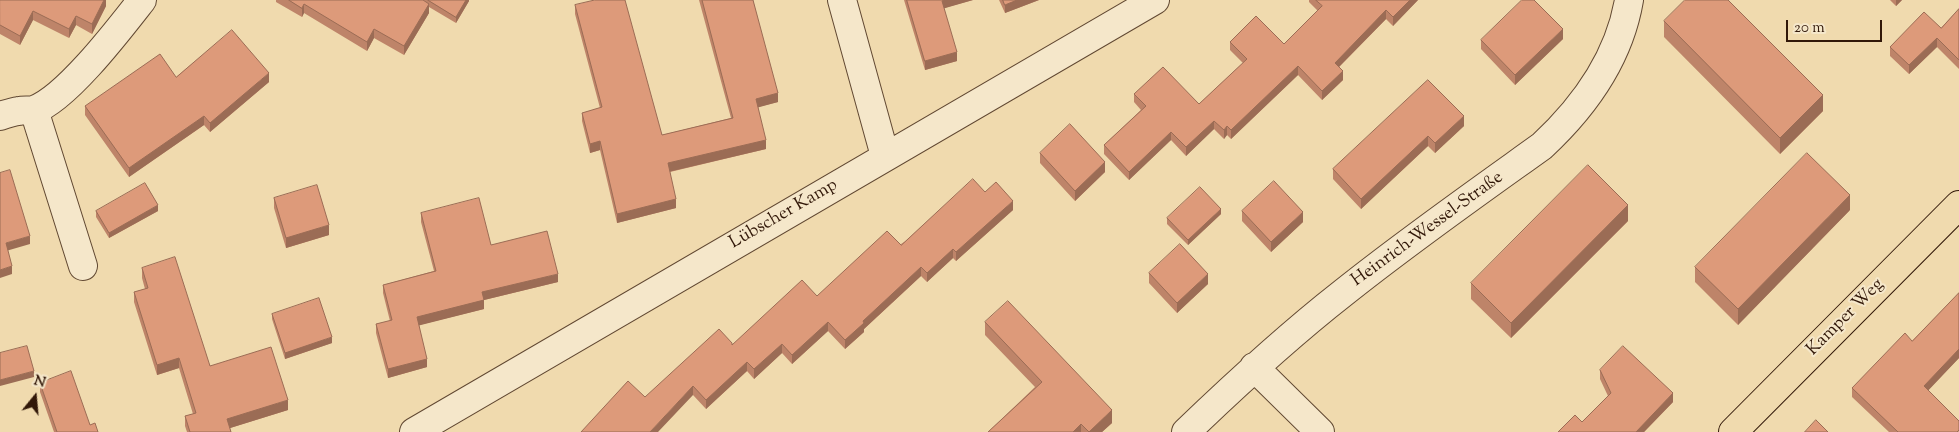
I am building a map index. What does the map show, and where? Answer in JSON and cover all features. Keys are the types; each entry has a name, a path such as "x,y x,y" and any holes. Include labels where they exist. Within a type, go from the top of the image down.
{"main road":[{"name":"Kamper Weg","path":"1733,432 1959,205"}],"street":[{"path":"83,266 13,111 50,100 81,72 142,0"},
{"path":"842,0 886,156"},
{"name":"Lübscher Kamp","path":"414,432 1156,0"},
{"name":"Heinrich-Wessel-Straße","path":"1186,432 1254,367 1341,294 1395,252 1542,146 1563,126 1584,102 1617,46 1629,0"},
{"path":"1254,367 1320,432"}],"building":[{"path":"0,0 104,0 92,24 76,16 69,29 33,11 20,36 0,25"},
{"path":"289,0 423,0 429,4 404,46 374,29 367,42 304,4 302,8"},
{"path":"428,0 466,0 456,17"},
{"path":"595,0 625,0 662,135 733,118 702,0 753,0 778,93 756,99 766,140 668,163 676,199 617,214 600,141 590,144 582,113 602,107 575,5"},
{"path":"907,0 944,0 942,1 957,52 925,61"},
{"path":"1003,0 1017,0 1005,5"},
{"path":"1316,0 1410,0 1393,17 1386,10 1335,63 1343,71 1322,91 1298,66 1231,130 1227,126 1224,130 1214,121 1186,147 1171,132 1129,172 1104,145 1146,106 1134,94 1163,67 1199,104 1247,59 1230,42 1256,16 1284,44 1322,6"},
{"path":"1522,0 1534,0 1563,29 1515,75 1481,40"},
{"path":"1685,0 1728,0 1823,95 1780,138 1664,21"},
{"path":"1959,9 1959,60 1937,38 1909,65 1890,47 1924,12 1941,28"},
{"path":"232,30 269,73 210,123 204,116 129,168 85,106 160,54 176,77"},
{"path":"1428,80 1464,116 1435,143 1428,136 1361,199 1333,169"},
{"path":"1070,124 1105,162 1075,191 1040,153"},
{"path":"1807,153 1850,195 1738,309 1695,267"},
{"path":"1588,165 1628,205 1511,323 1471,283"},
{"path":"10,170 30,236 6,243 12,266 0,270 0,173"},
{"path":"973,179 985,192 996,182 1013,201 956,252 953,249 927,273 921,267 845,340 828,322 792,355 782,344 754,369 747,362 706,400 693,386 650,432 581,432 628,381 645,397 719,329 732,345 802,280 817,296 887,231 901,245"},
{"path":"1274,181 1303,212 1271,242 1242,211"},
{"path":"145,183 158,205 109,233 96,211"},
{"path":"317,185 329,225 286,238 274,198"},
{"path":"1200,187 1221,209 1188,240 1167,218"},
{"path":"479,198 491,245 547,231 558,274 482,292 484,300 417,317 427,359 388,369 376,324 392,320 383,285 436,271 421,213"},
{"path":"1180,244 1208,274 1177,303 1149,273"},
{"path":"175,257 210,366 271,347 288,400 227,419 231,432 190,432 185,416 196,413 179,358 157,365 134,292 148,288 142,268"},
{"path":"1959,293 1959,349 1924,386 1959,421 1959,430 1957,432 1898,432 1852,388 1905,333 1912,341"},
{"path":"319,298 332,337 285,353 272,314"},
{"path":"1008,301 1112,410 1089,432 1081,424 1073,432 988,432 1042,382 985,322"},
{"path":"27,346 34,371 0,380 0,353"},
{"path":"1623,346 1673,393 1636,432 1558,432 1575,415 1582,422 1611,393 1600,370"},
{"path":"71,371 90,425 95,423 98,432 57,432 40,383"},
{"path":"1816,420 1828,432 1805,432"}]}
